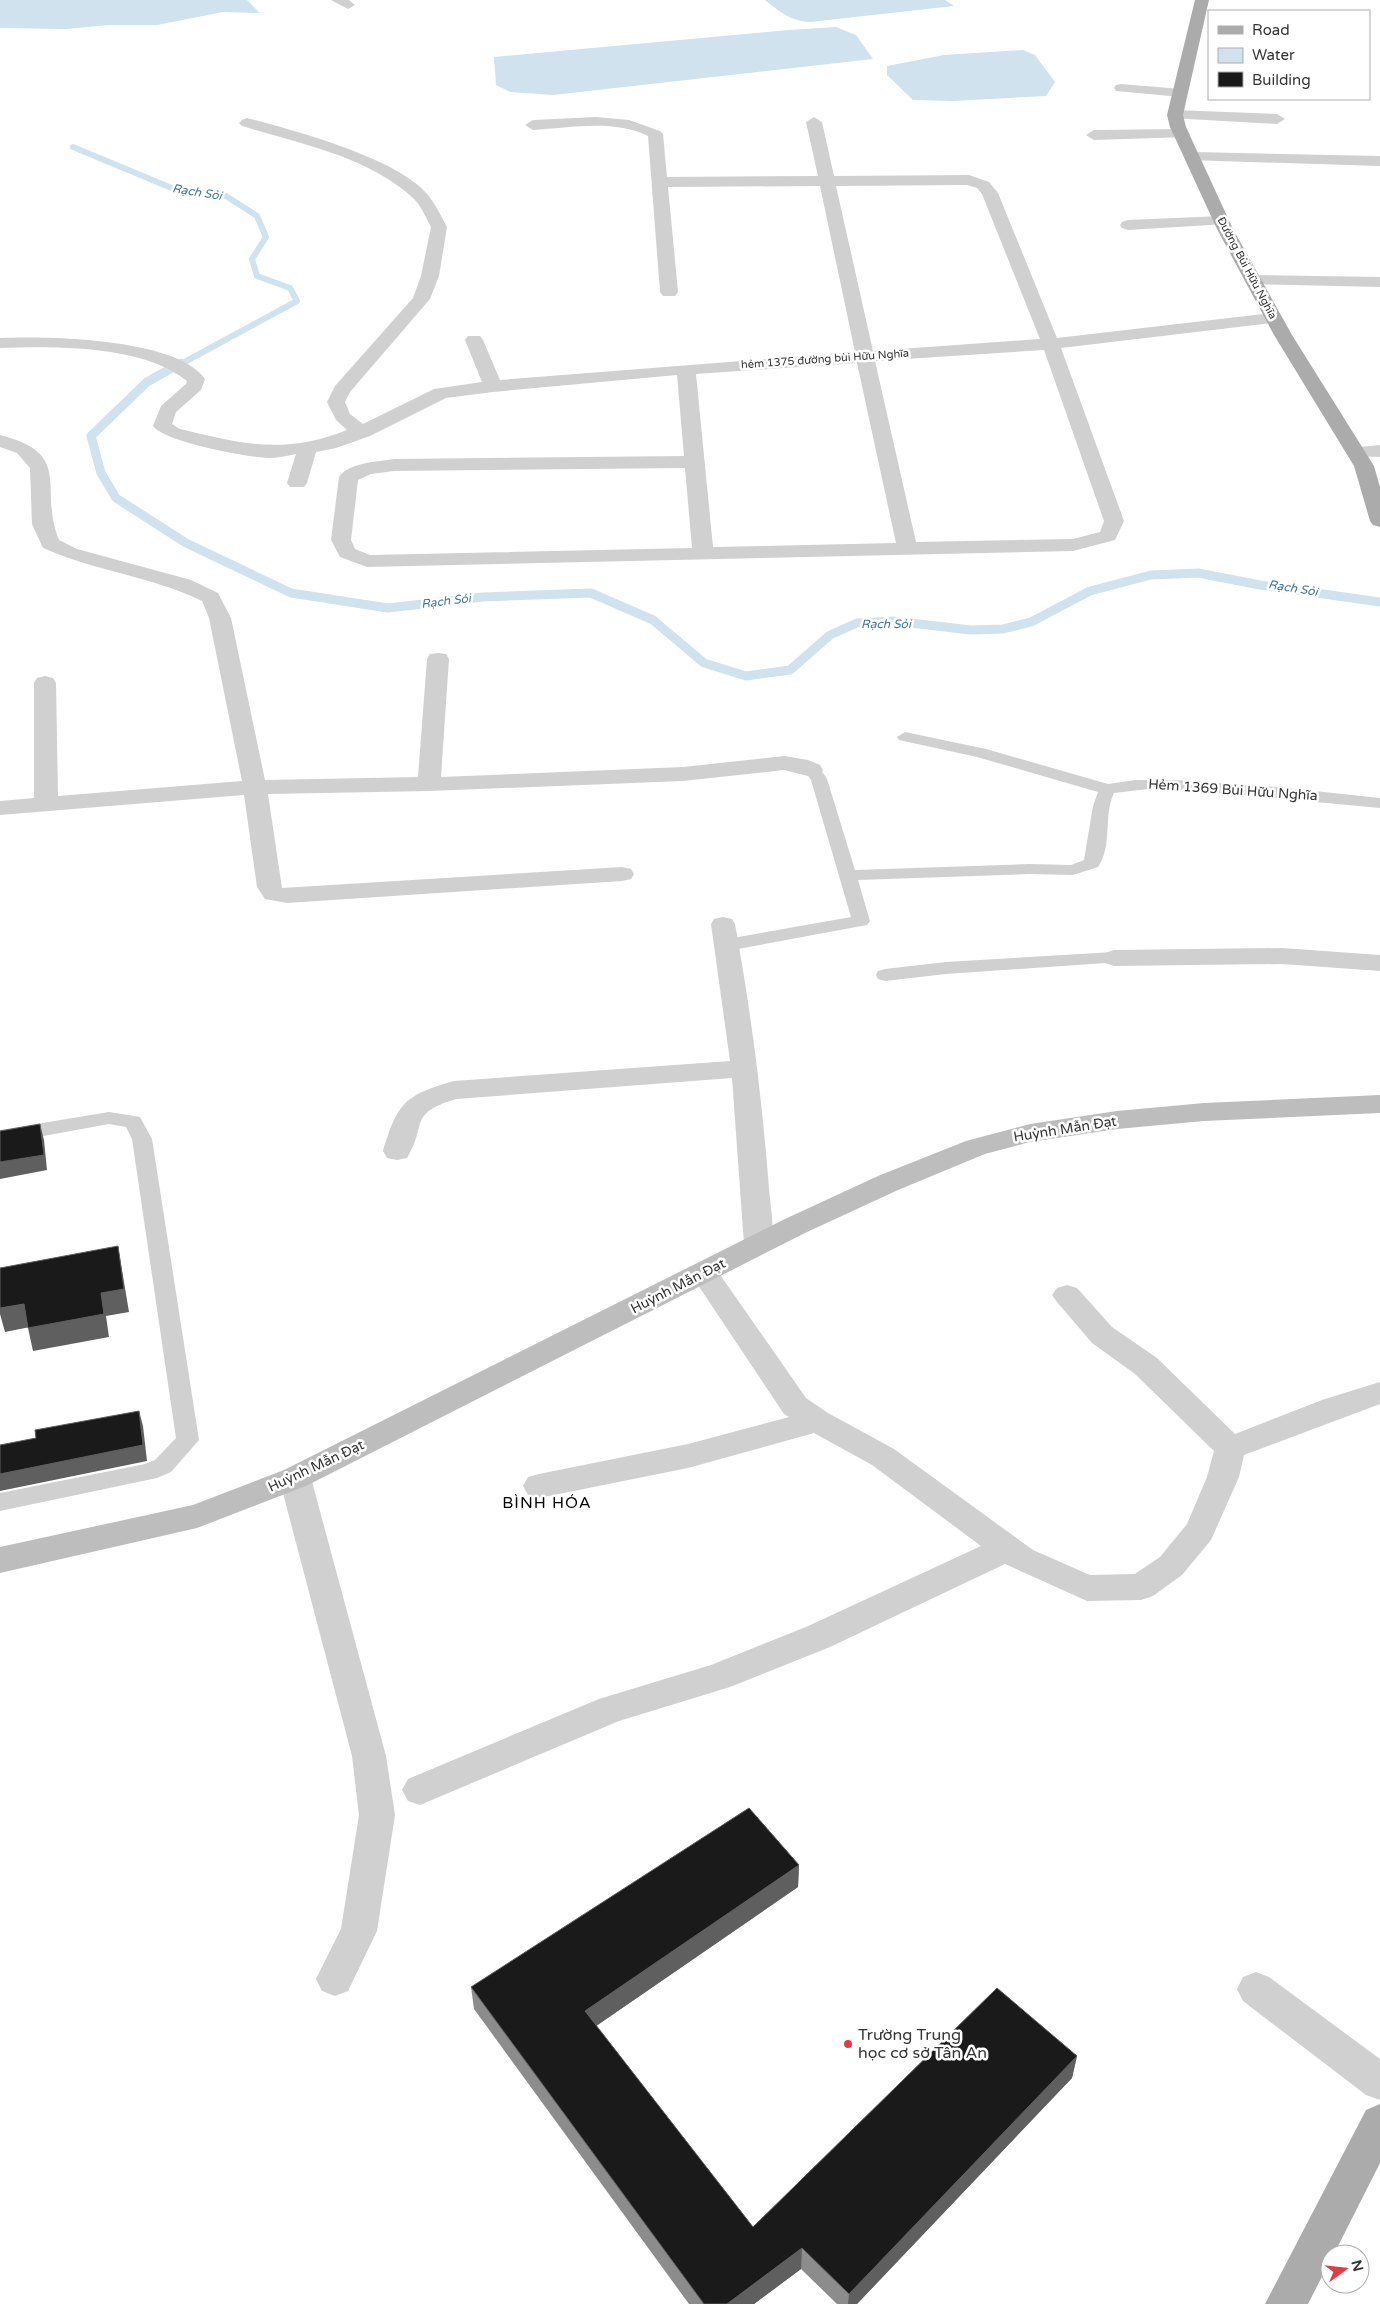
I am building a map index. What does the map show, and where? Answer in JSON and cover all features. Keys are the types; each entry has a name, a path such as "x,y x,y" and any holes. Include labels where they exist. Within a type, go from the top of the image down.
{"main road":[{"path":"1175,115 1202,0"},
{"name":"Đường Bùi Hữu Nghĩa","path":"1175,115 1221,220 1273,318 1364,466 1380,521"},
{"name":"Huỳnh Mẫn Đạt","path":"0,1560 198,1516 295,1478 704,1273 758,1244 953,1154 1029,1133 1136,1118 1233,1110 1380,1104"},
{"path":"1286,2304 1380,2123"}],"street":[{"path":"1121,88 1181,93"},
{"path":"1175,115 1277,119"},
{"path":"814,122 907,548"},
{"path":"247,123 350,154 378,168 399,180 420,196 439,227 430,276 420,299 411,313 342,390 336,402 340,414 348,424 363,432"},
{"path":"533,125 623,124 649,130 655,134 669,292"},
{"path":"1094,135 1182,134"},
{"path":"1194,157 1380,161"},
{"path":"660,182 969,180 984,185 990,193 1051,344 1114,521 1108,536 1073,544 367,561 347,553 341,540 349,477 366,470 394,465 695,462"},
{"path":"1128,225 1221,220"},
{"path":"1253,280 1380,282"},
{"name":"hẻm 1375 đường bùi Hữu Nghĩa","path":"0,342 53,342 158,357 190,372 196,379 195,386 168,410 162,426 174,433 245,450 271,452 329,444 383,423 441,393 493,386 686,369 1051,344 1273,318"},
{"path":"474,340 493,386"},
{"path":"686,369 703,553"},
{"path":"0,441 24,449 40,467 42,524 50,544 70,553 184,584 211,597 220,618 254,787 269,887 274,894 287,896 622,874"},
{"path":"297,483 307,448"},
{"path":"1356,452 1380,451"},
{"path":"429,784 438,659"},
{"path":"45,683 46,804"},
{"path":"0,808 254,787 429,784 682,774 784,763 800,765 812,770"},
{"path":"725,934 736,999 755,1163 758,1244"},
{"path":"1114,958 1282,956 1380,963"},
{"path":"397,1151 408,1114 423,1099 454,1090 744,1069"},
{"path":"704,1273 795,1406 817,1421 884,1457 1022,1559 1087,1588 1141,1587 1171,1566 1200,1531 1223,1477 1230,1448"},
{"path":"1067,1296 1102,1335 1146,1366 1230,1448"},
{"path":"1230,1448 1333,1408 1380,1393"},
{"path":"539,1486 688,1456 817,1421"},
{"path":"295,1478 369,1756 377,1815 359,1931 336,1979"},
{"path":"420,1790 611,1709 718,1677 818,1637 1007,1548"},
{"path":"1256,1989 1380,2082"}],"lane":[{"path":"848,876 1029,869 1073,870 1092,864 1100,827 1101,801 1108,790 980,753 905,737"},
{"path":"725,934 861,921 819,779 812,770"},
{"name":"Hẻm 1369 Bùi Hữu Nghĩa","path":"1108,790 1156,783 1288,792 1380,803"},
{"path":"885,975 946,968 1114,958"},
{"path":"0,1137 109,1118 133,1122 143,1149 188,1440 163,1466 149,1472 0,1502"}],"water":[{"path":"0,0 247,0 260,13 223,12 157,25 110,25 66,29 0,28"},
{"path":"765,0 945,0 954,6 810,22 791,18"},
{"path":"836,27 856,35 873,59 553,95 510,92 496,85 494,57"},
{"path":"1023,50 1035,55 1055,82 1046,96 953,101 913,100 887,75 887,66 944,55"}],"building":[{"path":"40,1124 44,1155 0,1162 0,1131"},
{"path":"118,1246 124,1289 101,1293 104,1314 28,1328 24,1304 0,1308 0,1268"},
{"path":"139,1411 143,1445 0,1474 0,1445 36,1438 35,1430"},
{"path":"749,1808 799,1865 585,2011 753,2227 997,1988 1077,2056 849,2294 802,2248 727,2304 704,2304 471,1987"}],"waterway":[{"name":"Rạch Sỏi","path":"73,147 174,189 226,196 257,216 266,237 252,259 257,276 290,288 297,301 179,365"},
{"name":"Rạch Sỏi","path":"181,363 147,382 91,436 101,473 116,498 186,543 291,593 388,608 483,597 591,593 653,620 704,663 746,676 790,670 830,635 857,623 893,621 971,630 1003,629 1031,622 1090,591 1151,575 1198,573 1260,585 1380,602"}],"place":[{"name":"Trường Trung học cơ sở Tân An","path":"848,2044"}],"district":[{"name":"BÌNH HÓA","path":"547,1503"}]}
